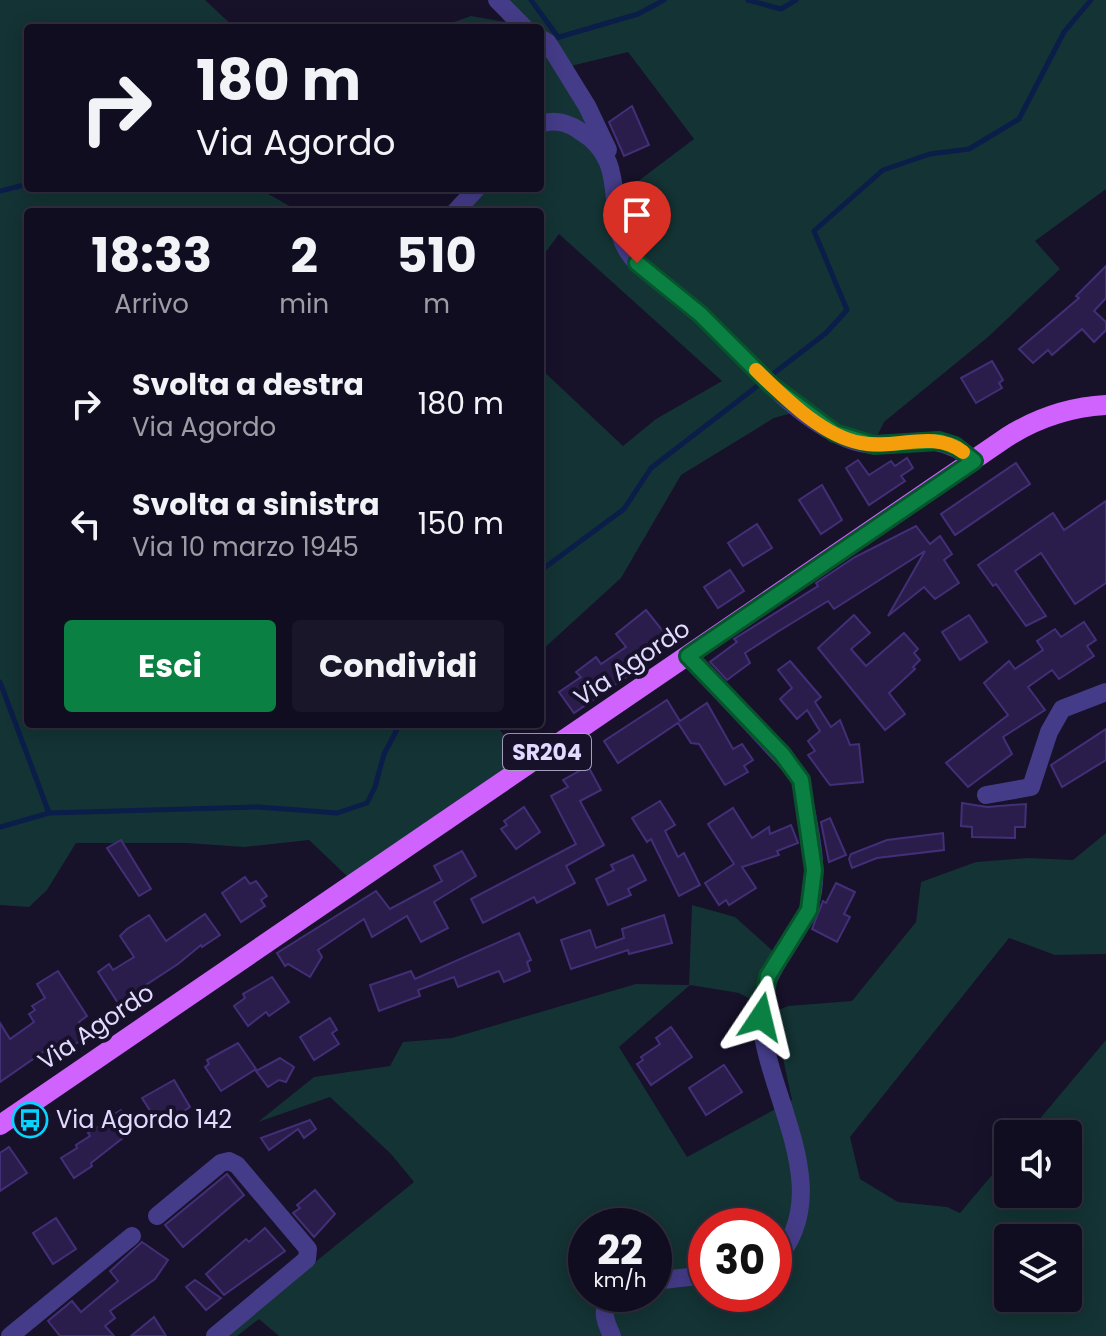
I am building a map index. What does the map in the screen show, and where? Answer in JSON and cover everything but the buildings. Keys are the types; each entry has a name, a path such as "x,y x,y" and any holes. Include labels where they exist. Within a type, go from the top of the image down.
{"main road":[{"name":"Via Agordo","path":"0,1125 974,461 1034,422 1077,408 1106,405"}],"street":[{"path":"497,0 521,24"},
{"path":"544,40 602,134 620,234 629,254 700,314 765,379 821,425 848,440 874,445 939,441 955,446 974,461"},
{"path":"544,123 551,121 572,125 597,142 609,161"},
{"path":"459,208 473,192"},
{"path":"688,656 801,780 814,881 809,910 768,976 762,1001 764,1037 799,1167 796,1222 792,1233"},
{"path":"986,795 1031,787 1049,732 1062,709 1106,692"},
{"path":"157,1216 221,1163 229,1161 237,1165 308,1249 307,1259 215,1336"},
{"path":"10,1336 132,1236"},
{"path":"604,1312 612,1336"}],"green space":[{"path":"0,0 205,0 231,24 24,24 24,192 265,192 293,208 24,208 24,728 498,728 523,759 350,879 309,840 244,847 187,843 76,843 47,890 29,907 0,905"},
{"path":"489,0 1106,0 1106,189 1035,241 1060,269 988,337 884,422 871,449 792,413 774,418 681,475 621,578 544,648 544,372 623,446 656,419 722,381 559,234 544,255 544,208 447,208 461,192 544,192 544,24 448,24 471,16 505,22","holes":["628,52 694,139 621,194 567,67"]},
{"path":"1106,833 1106,954 1055,955 1009,938 850,1137 860,1179 898,1202 947,1207 960,1213 994,1173 994,1208 1082,1208 1082,1120 1039,1120 1106,1040 1106,1336 279,1336 259,1319 237,1336 224,1336 414,1182 391,1154 330,1097 258,1122 314,1077 390,1066 403,1042 452,1038 636,984 689,985 692,905 735,917 784,961 771,992 774,1012 788,1006 852,1001 916,922 921,882 976,862 1028,858 1073,860","holes":["690,985 739,993 773,1012 792,1100 687,1157 619,1047"]}],"waterway":[{"path":"531,0 558,37"},
{"path":"549,40 638,14 664,0"},
{"path":"748,0 781,9 796,0"},
{"path":"544,568 624,509 651,468 826,333 847,310 814,231 883,170 930,154 969,149 1019,119 1064,32 1091,0"},
{"path":"0,191 24,185"},
{"path":"0,682 49,813"},
{"path":"0,827 49,813 258,807 337,813 367,803 384,754 398,728"}],"slow traffic":[{"path":"756,370 821,425 848,440 874,445 931,440 947,442 963,452"}],"place":[{"name":"Via Agordo 142","path":"30,1120"}],"route":[{"path":"637,263 700,314 771,385 821,425 848,440 874,445 931,440 947,442 974,461 688,656 782,754 801,780 814,870 812,897 809,910 768,976 761,1017"}]}
